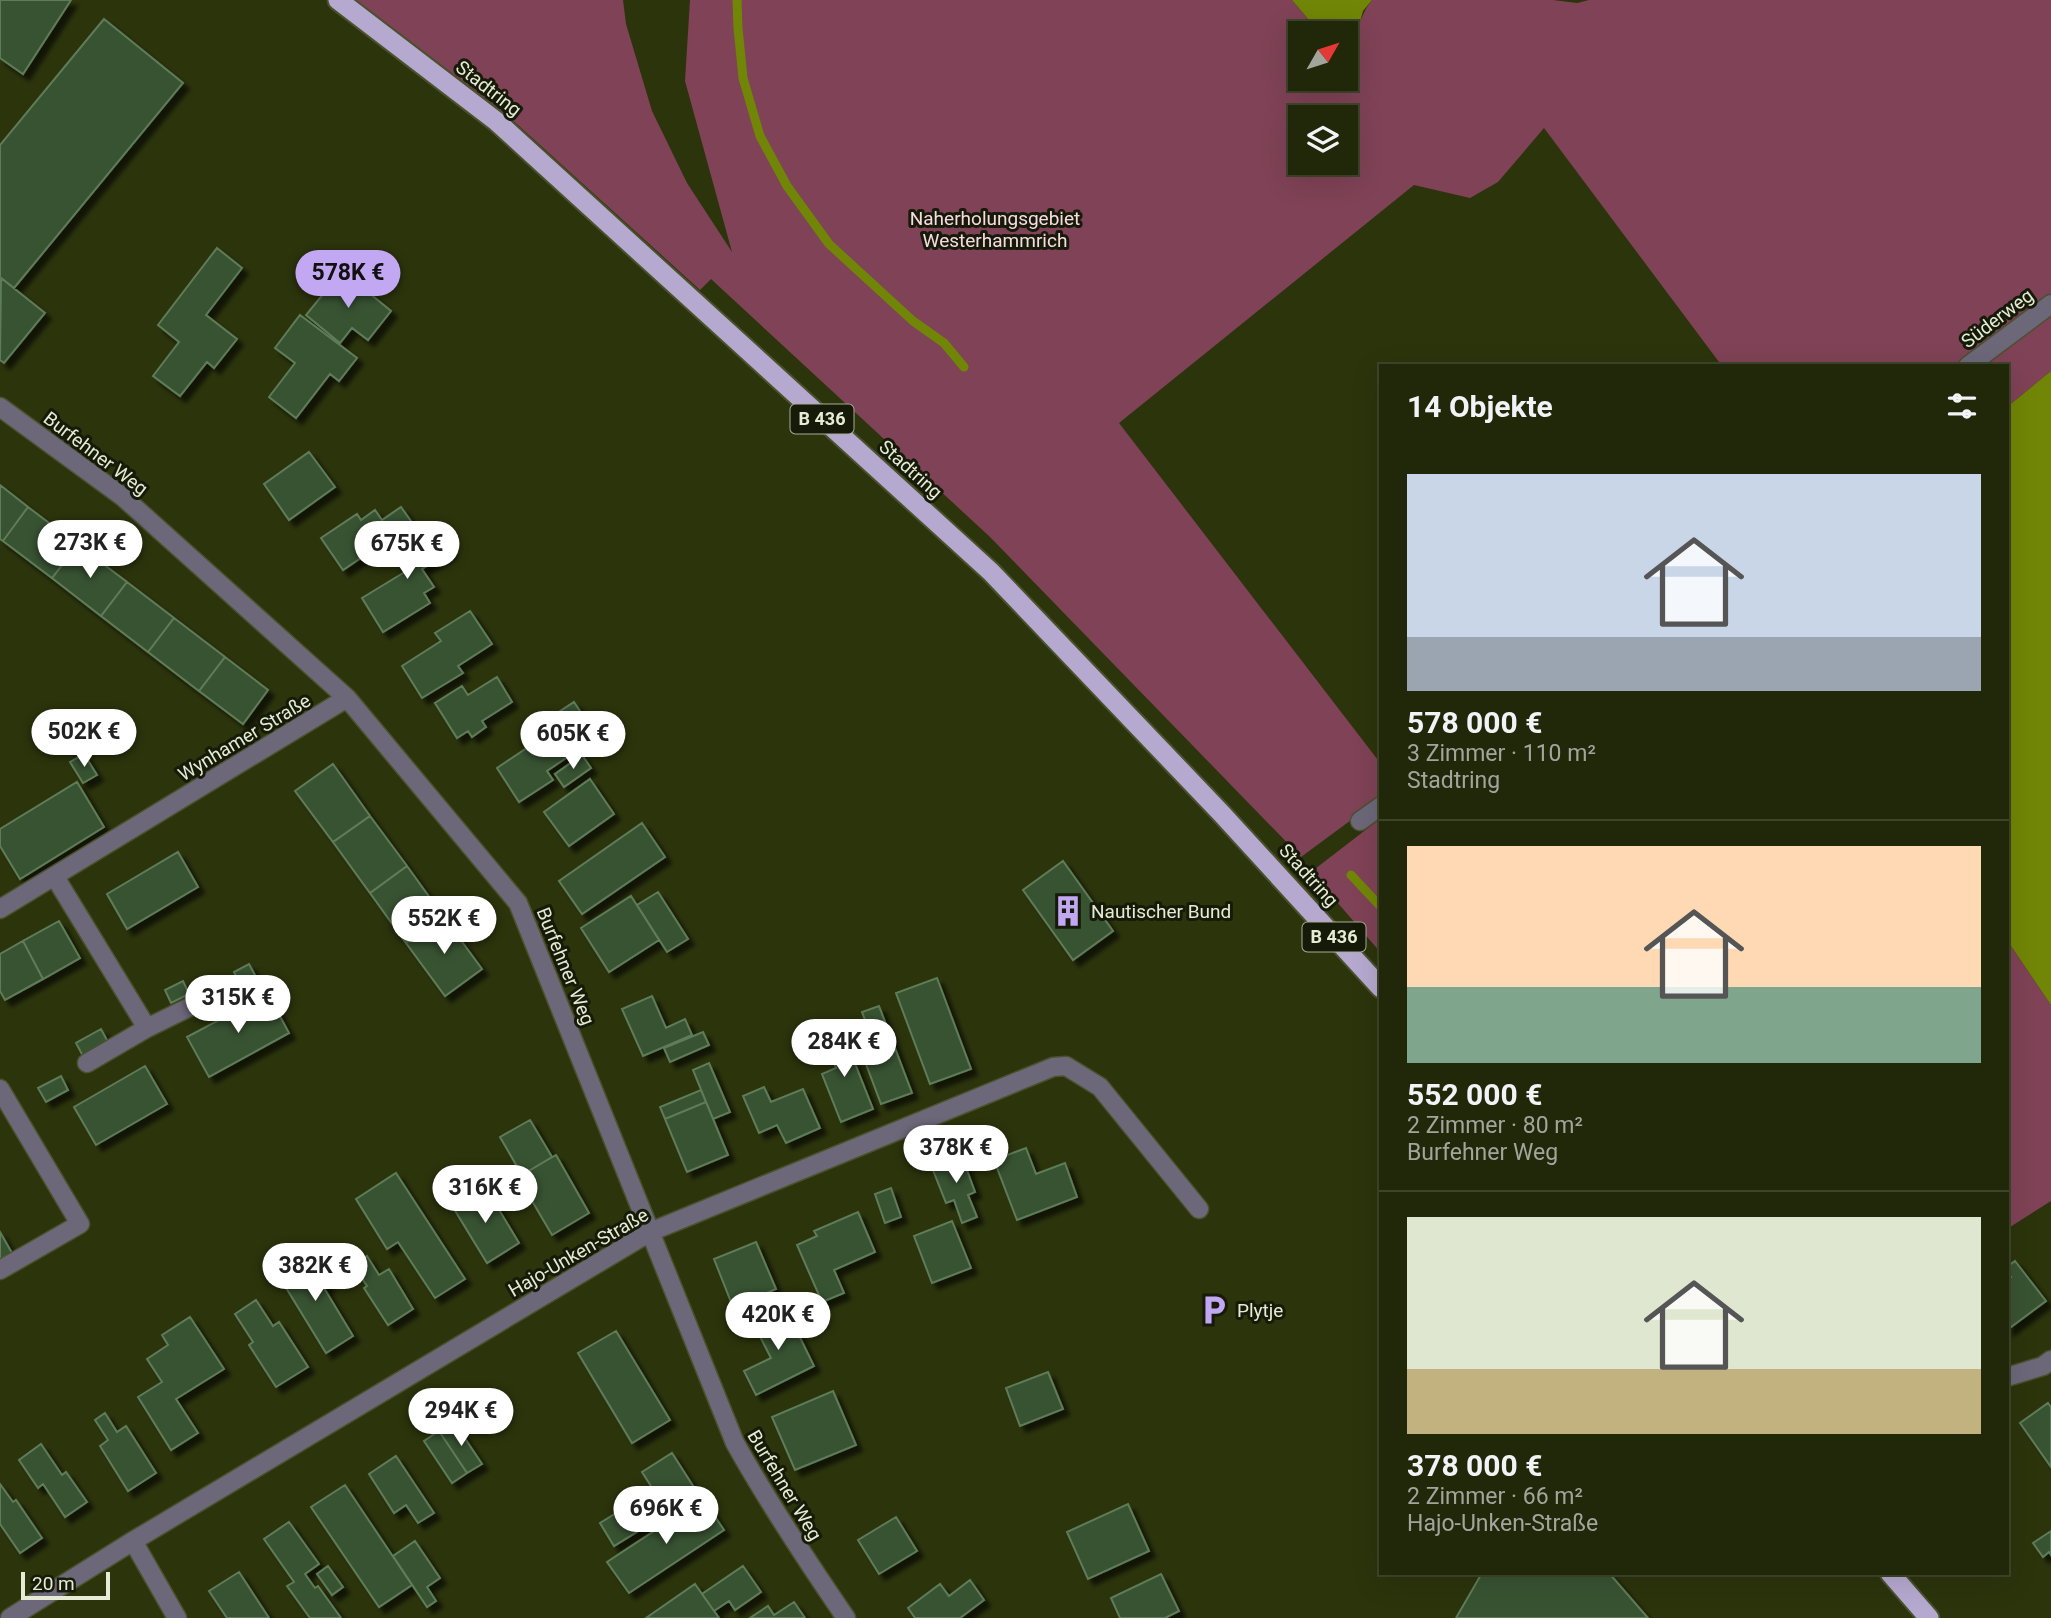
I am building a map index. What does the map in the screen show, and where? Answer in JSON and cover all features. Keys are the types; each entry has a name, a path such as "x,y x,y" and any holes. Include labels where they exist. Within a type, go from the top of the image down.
{"highway":[{"name":"Stadtring","path":"338,0 496,121 991,572 1221,813 1379,986"},
{"path":"1892,1575 1929,1618"}],"street":[{"name":"Süderweg","path":"1971,364 2051,304"},
{"name":"Burfehner Weg","path":"0,407 123,497 347,698 518,903 735,1443 757,1484 800,1552 846,1618"},
{"name":"Wynhamer Straße","path":"0,909 347,698"},
{"path":"1360,821 1379,807"},
{"path":"55,877 147,1028"},
{"path":"87,1063 147,1028 218,993"},
{"name":"Hajo-Unken-Straße","path":"10,1618 133,1541 650,1232 1053,1068 1066,1066 1100,1087 1199,1209"},
{"path":"0,1089 80,1224 0,1270"},
{"path":"2009,1376 2043,1366 2051,1360"},
{"path":"133,1541 177,1618"}],"green space":[{"name":"Naherholungsgebiet Westerhammrich","path":"356,0 623,0 626,24 652,111 687,183 732,252 685,81 690,0 1292,0 1310,21 1288,21 1288,91 1358,91 1358,27 1372,0 1553,0 1577,3 1589,0 2051,0 2051,371 2009,405 2009,364 1721,364 1544,128 1498,182 1470,198 1414,185 1119,423 1379,761 1379,799 1301,857 990,537 711,279 700,290 507,115"},
{"path":"1379,820 1379,951 1311,872"},
{"path":"2009,943 2051,1005 2051,1201 2009,1228"}],"shaded area":[{"path":"1292,0 1372,0 1363,11 1358,28 1358,21 1310,21"},
{"path":"2051,371 2051,1005 2009,943 2009,405"}],"building":[{"path":"0,0 71,0 23,74 0,58"},
{"path":"104,19 183,83 14,288 0,277 0,145"},
{"path":"217,248 242,268 206,315 237,339 214,368 207,362 180,396 153,376 179,342 158,325"},
{"path":"342,271 391,311 368,340 352,328 340,343 306,315"},
{"path":"1,278 45,313 4,363 0,360"},
{"path":"300,315 357,358 339,381 330,374 296,418 269,397 295,363 275,348"},
{"path":"309,452 335,487 289,520 264,484"},
{"path":"0,485 28,507 3,541 0,539"},
{"path":"28,507 78,545 52,578 3,541"},
{"path":"401,507 418,531 397,544 389,531 376,539 380,545 343,570 321,538 357,514 361,520 375,510 382,520"},
{"path":"433,525 450,552 422,569 434,587 424,593 430,603 383,632 362,598 408,570 395,549"},
{"path":"78,545 127,582 101,616 52,578"},
{"path":"127,582 174,618 148,652 101,616"},
{"path":"470,611 492,644 458,666 463,673 422,698 402,666 441,641 435,633"},
{"path":"174,618 225,657 199,691 148,652"},
{"path":"225,657 268,690 243,724 199,691"},
{"path":"497,677 512,702 482,721 486,727 472,737 468,731 457,738 435,703 462,686 468,695"},
{"path":"574,702 597,737 547,771 553,780 519,802 497,768 546,735 539,725"},
{"path":"84,754 97,775 83,783 70,762"},
{"path":"582,755 591,768 564,787 555,774"},
{"path":"333,764 370,816 333,842 295,791"},
{"path":"590,779 614,814 569,846 544,812"},
{"path":"77,782 104,827 20,879 0,846 0,829"},
{"path":"370,816 407,866 370,893 333,842"},
{"path":"642,823 665,857 582,914 559,881"},
{"path":"178,852 198,887 127,929 107,894"},
{"name":"Nautischer Bund","path":"1063,861 1113,931 1073,960 1023,890"},
{"path":"407,866 443,916 406,943 370,893"},
{"path":"658,892 688,939 667,952 637,905"},
{"path":"631,896 659,940 609,972 581,928"},
{"path":"443,916 482,969 445,996 406,943"},
{"path":"59,921 80,958 43,979 23,941"},
{"path":"23,941 43,979 5,1000 0,991 0,954"},
{"path":"249,964 256,977 240,985 234,972"},
{"path":"937,978 971,1069 930,1084 896,993"},
{"path":"183,981 189,994 171,1003 165,990"},
{"path":"268,994 289,1033 209,1077 187,1037"},
{"path":"652,996 666,1028 685,1019 692,1035 643,1056 622,1009"},
{"path":"879,1006 912,1093 881,1104 866,1064 880,1059 862,1012"},
{"path":"837,1023 844,1041 837,1044 845,1065 854,1061 873,1109 841,1122 822,1074 836,1068 828,1047 823,1048 817,1031"},
{"path":"101,1029 110,1046 85,1060 76,1043"},
{"path":"703,1032 709,1045 670,1062 664,1048"},
{"path":"709,1063 730,1112 713,1119 693,1070"},
{"path":"145,1066 167,1104 96,1145 74,1107"},
{"path":"61,1076 68,1090 46,1102 38,1088"},
{"path":"764,1087 771,1102 803,1089 820,1128 786,1143 777,1125 759,1133 743,1096"},
{"path":"701,1090 706,1102 665,1119 660,1107"},
{"path":"706,1102 728,1155 687,1172 665,1119"},
{"path":"530,1120 552,1157 522,1175 500,1137"},
{"path":"1026,1148 1036,1174 1065,1163 1077,1197 1017,1220 994,1160"},
{"path":"961,1154 975,1192 968,1195 977,1217 962,1223 954,1200 946,1203 931,1165"},
{"path":"556,1155 589,1213 552,1235 518,1177"},
{"path":"396,1173 465,1279 435,1298 398,1242 387,1249 356,1199"},
{"path":"476,1188 485,1202 492,1198 519,1243 487,1263 451,1204"},
{"path":"891,1188 901,1217 885,1223 875,1194"},
{"path":"858,1212 875,1252 834,1270 844,1293 822,1302 797,1245 817,1236 814,1231"},
{"path":"952,1221 971,1268 932,1283 914,1236"},
{"path":"0,1232 12,1253 0,1259"},
{"path":"756,1242 776,1289 733,1307 714,1259"},
{"path":"309,1254 328,1286 324,1288 353,1336 326,1353 277,1273"},
{"path":"367,1256 379,1275 389,1269 413,1309 388,1325 353,1265"},
{"path":"2015,1261 2046,1301 2009,1329 2011,1277 2009,1266"},
{"path":"256,1300 273,1326 279,1322 308,1367 276,1387 249,1345 253,1342 235,1314"},
{"path":"785,1307 814,1366 756,1395 744,1371 771,1358 753,1323"},
{"path":"190,1317 224,1369 176,1399 198,1433 171,1450 138,1397 162,1382 147,1359 168,1345 162,1335"},
{"path":"616,1331 670,1420 632,1443 578,1353"},
{"path":"1048,1372 1063,1409 1020,1426 1006,1388"},
{"path":"833,1391 856,1445 795,1470 772,1417"},
{"path":"2048,1403 2051,1407 2051,1467 2020,1423"},
{"path":"105,1413 117,1432 126,1426 156,1473 128,1491 100,1446 108,1440 95,1420"},
{"path":"454,1422 482,1464 467,1473 439,1431"},
{"path":"439,1431 467,1473 452,1483 424,1441"},
{"path":"41,1444 62,1475 66,1472 87,1502 65,1517 43,1484 38,1488 19,1460"},
{"path":"672,1453 695,1489 665,1508 642,1472"},
{"path":"396,1456 434,1513 418,1523 406,1505 394,1513 369,1474"},
{"path":"0,1484 13,1502 16,1500 42,1538 20,1553 0,1524"},
{"path":"345,1485 412,1585 379,1607 311,1507"},
{"path":"639,1499 653,1522 614,1546 600,1523"},
{"path":"703,1499 724,1530 629,1593 607,1562"},
{"path":"1128,1504 1149,1551 1088,1579 1067,1532"},
{"path":"896,1517 917,1551 879,1574 858,1540"},
{"path":"289,1522 319,1564 305,1574 315,1588 318,1586 341,1618 310,1618 287,1586 294,1582 264,1539"},
{"path":"2051,1531 2051,1555 2049,1552 2043,1557 2033,1543"},
{"path":"415,1541 440,1578 427,1587 436,1601 427,1607 393,1556"},
{"path":"328,1566 343,1587 332,1595 317,1574"},
{"path":"743,1566 761,1592 735,1610 729,1601 714,1611 702,1594"},
{"path":"239,1572 269,1618 227,1618 209,1591"},
{"path":"1161,1574 1179,1611 1165,1618 1120,1618 1111,1598"},
{"path":"1481,1575 1611,1575 1648,1618 1456,1618"},
{"path":"970,1580 984,1600 960,1618 915,1618 908,1608 940,1584 949,1596"},
{"path":"695,1584 719,1618 646,1618"},
{"path":"794,1602 805,1618 750,1618 768,1606 774,1615"}],"waterway":[{"path":"737,0 743,78 760,136 787,186 829,244 913,321 944,343 964,367"},
{"path":"1351,875 1379,905"}],"place":[{"name":"Nautischer Bund","path":"1068,911"},
{"name":"Plytje","path":"1214,1310"}]}
